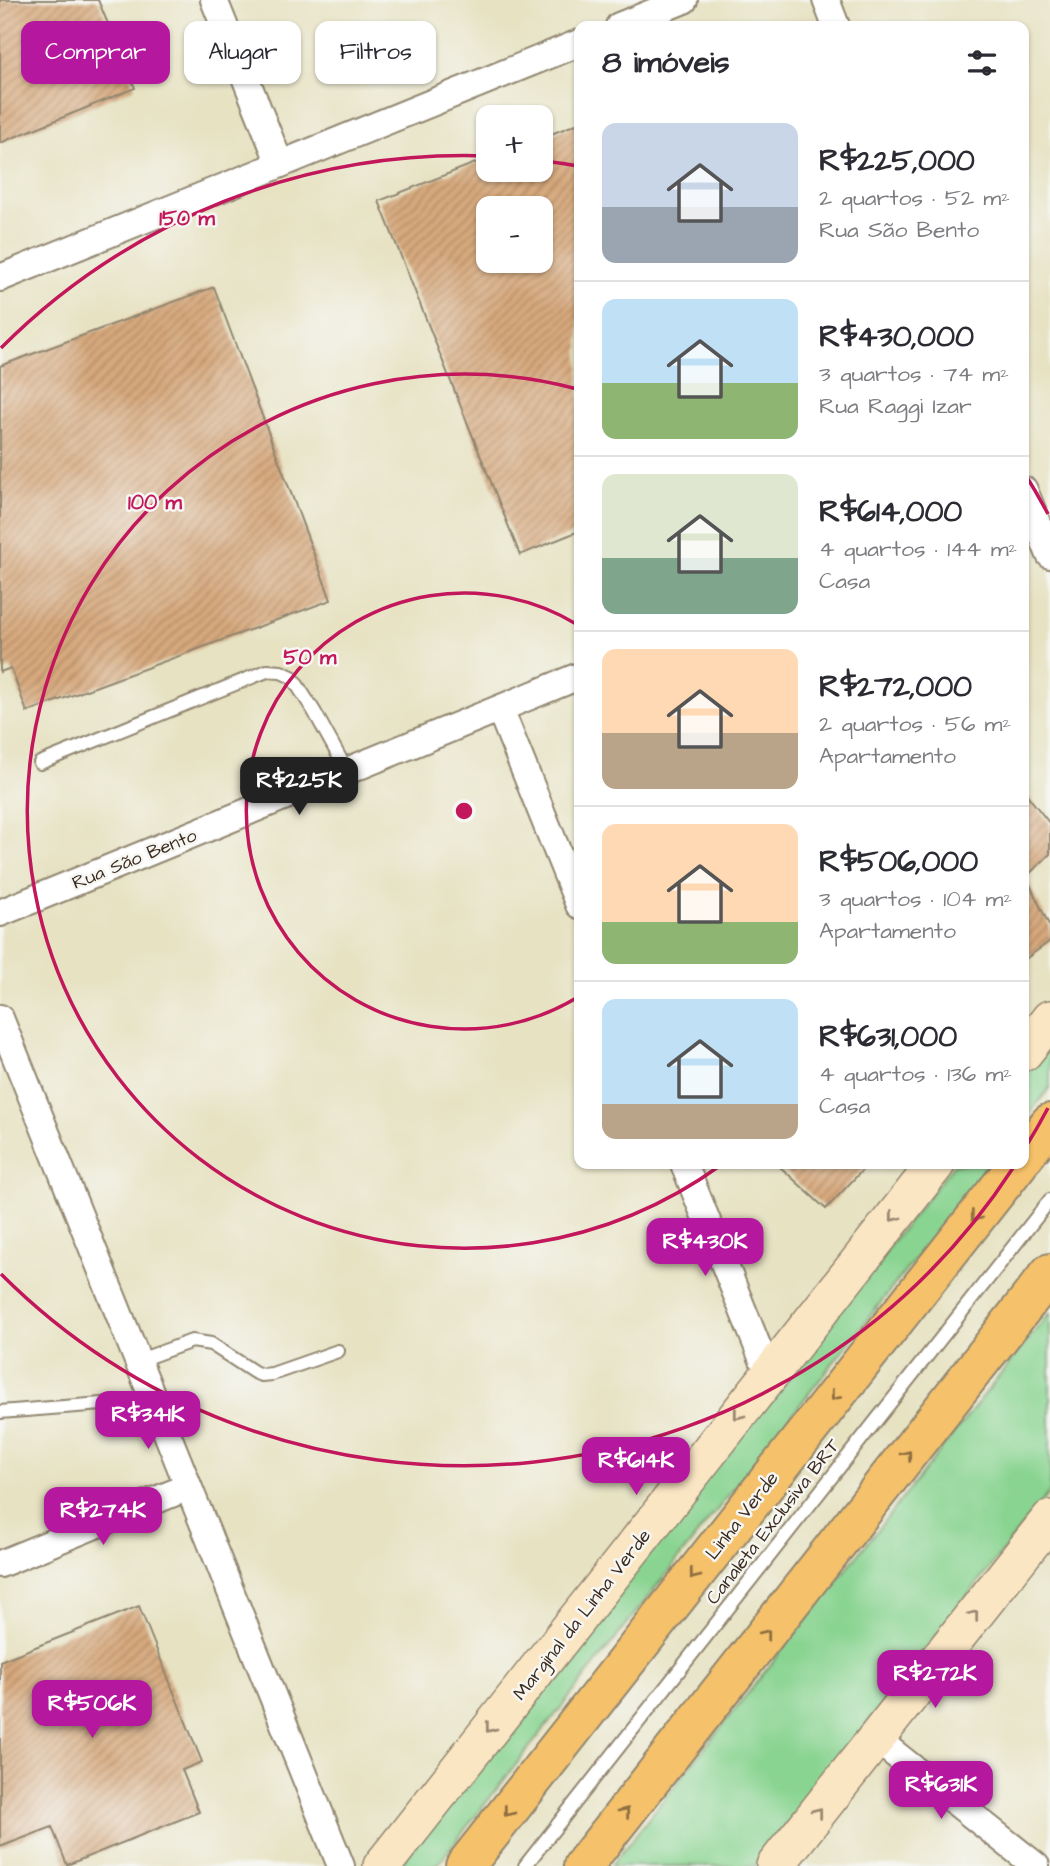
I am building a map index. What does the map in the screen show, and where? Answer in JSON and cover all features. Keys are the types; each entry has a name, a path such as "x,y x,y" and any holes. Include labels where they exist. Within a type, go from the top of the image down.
{"highway":[{"path":"1029,1150 1050,1123"},
{"name":"Linha Verde","path":"465,1866 1014,1169"},
{"path":"583,1866 1050,1273"}],"main road":[{"path":"1029,1046 1050,1019"},
{"name":"Marginal da Linha Verde","path":"382,1866 932,1169"},
{"path":"775,1866 1050,1519"}],"street":[{"path":"214,0 280,164"},
{"path":"632,21 684,0"},
{"path":"826,0 834,21"},
{"path":"0,278 574,45"},
{"path":"1029,504 1048,544"},
{"name":"Rua São Bento","path":"0,913 574,678"},
{"path":"500,709 574,893"},
{"path":"0,1018 341,1866"},
{"path":"686,1169 769,1375"},
{"path":"0,1564 188,1487"},
{"path":"876,1739 1036,1866"}],"lane":[{"path":"40,763 267,671 281,672 292,677 347,771"},
{"name":"Canaleta Exclusiva BRT","path":"525,1866 1050,1200"},
{"path":"137,1361 192,1341 202,1342 211,1344 261,1375 272,1374 338,1351"},
{"path":"0,1412 153,1400"}],"green space":[{"path":"1050,1042 1050,1087 1029,1114 1029,1069"},
{"path":"950,1169 986,1169 436,1866 399,1866"},
{"path":"1050,1312 1050,1491 755,1866 611,1866"}],"building":[{"path":"0,0 98,0 107,21 21,21 21,84 133,84 135,88 0,143"},
{"path":"574,125 574,533 520,555 379,201 476,163 476,182 553,182 553,133"},
{"path":"214,287 331,600 27,712 11,668 0,672 0,366"},
{"path":"1029,797 1050,824 1050,854 1029,874"},
{"path":"1029,883 1050,927 1050,941 1029,956"},
{"path":"782,1169 863,1169 826,1209"},
{"path":"139,1606 202,1762 182,1770 199,1812 67,1865 52,1827 0,1847 0,1661"}]}
